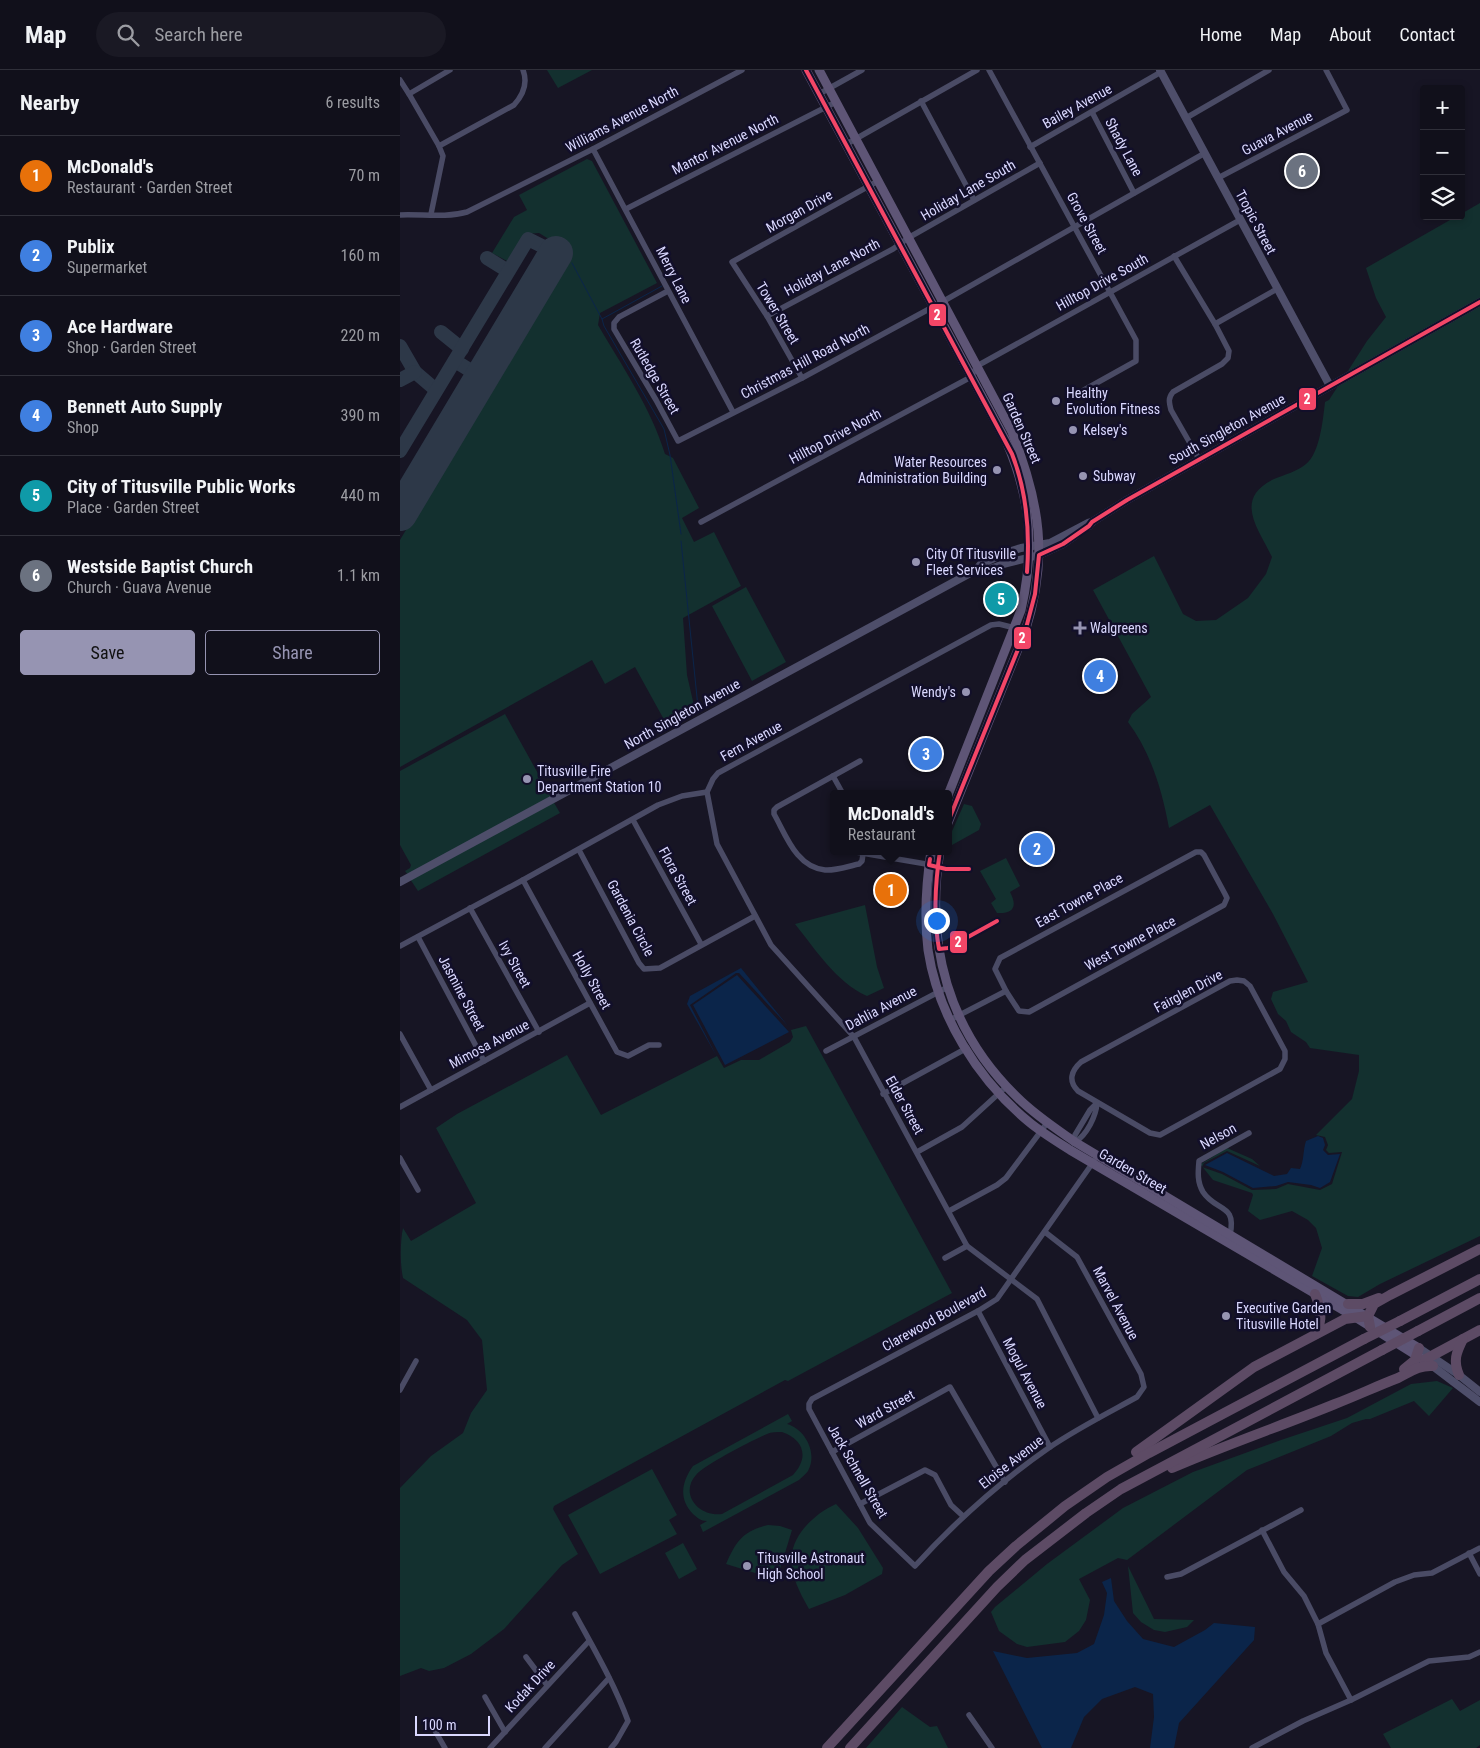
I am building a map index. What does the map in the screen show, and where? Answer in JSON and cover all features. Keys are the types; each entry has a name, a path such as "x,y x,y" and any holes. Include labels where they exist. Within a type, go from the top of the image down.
{"highway":[{"path":"1107,1477 1121,1462 1155,1440 1247,1372 1345,1319 1355,1317 1369,1321 1374,1304 1480,1249"},
{"path":"827,1748 989,1571 1065,1506 1107,1477 1149,1452 1480,1279"},
{"path":"1315,1294 1322,1313 1320,1326 1316,1334"},
{"path":"1348,1304 1363,1304 1390,1295"},
{"path":"850,1748 1011,1574 1050,1539 1121,1489 1480,1298"},
{"path":"1121,1489 1143,1483 1210,1452 1336,1404 1386,1381 1415,1360 1480,1330"},
{"path":"1459,1375 1455,1359 1463,1339"},
{"path":"1386,1381 1417,1368 1425,1357"}],"main road":[{"name":"Garden Street","path":"806,70 898,244 1006,441 1017,467 1025,495 1029,524 1036,549"},
{"name":"Garden Street","path":"819,70 1012,432 1026,467 1034,499 1037,582 1033,606 1025,632 952,813"},
{"name":"Garden Street","path":"950,790 1015,628 1026,590 1029,558 1036,549"},
{"path":"989,691 987,707 989,719"},
{"path":"980,715 984,724 980,742"},
{"name":"Garden Street","path":"932,855 937,941 948,987 959,1016 975,1044 1018,1098 1093,1164 1348,1304 1369,1321 1425,1357"},
{"name":"Garden Street","path":"938,855 933,865 926,913 928,950 939,992 950,1020 966,1049 1000,1094 1041,1131 1072,1146 1098,1155 1230,1235 1315,1294 1355,1317"}],"street":[{"path":"409,94 450,70"},
{"path":"439,146 514,105 522,95 526,84 523,70"},
{"name":"Williams Avenue North","path":"400,215 431,214 452,216 467,212 593,149 742,70"},
{"path":"819,94 862,70"},
{"path":"845,145 977,70"},
{"name":"Grove Street","path":"989,70 1136,340 1136,361 1084,390"},
{"path":"1186,118 1270,70"},
{"name":"Guava Avenue","path":"1218,178 1348,110 1326,70"},
{"name":"Bailey Avenue","path":"1030,146 1092,112 1160,71"},
{"name":"Tropic Street","path":"1160,71 1330,386"},
{"path":"400,80 443,156 431,214"},
{"path":"921,101 974,200"},
{"name":"Mantor Avenue North","path":"626,209 836,102"},
{"name":"Shady Lane","path":"1092,112 1134,193"},
{"name":"Merry Lane","path":"593,149 733,412"},
{"name":"Christmas Hill Road North","path":"678,441 802,378 934,307 1205,153"},
{"name":"Holiday Lane South","path":"908,238 1040,163"},
{"name":"Morgan Drive","path":"732,262 878,181"},
{"name":"Hilltop Drive South","path":"977,366 1240,220"},
{"name":"Holiday Lane North","path":"768,316 893,249 908,238"},
{"path":"1174,256 1230,351 1228,358 1222,364 1173,392 1168,402 1199,459"},
{"name":"Tower Street","path":"732,262 768,316 802,378"},
{"path":"1215,324 1277,289"},
{"name":"Rutledge Street","path":"668,291 619,317 614,323 614,329 678,441"},
{"name":"South Singleton Avenue","path":"1036,549 1063,544 1092,522 1128,500 1480,302"},
{"path":"971,377 977,366"},
{"name":"Hilltop Drive North","path":"701,522 971,377"},
{"name":"North Singleton Avenue","path":"400,882 976,570 981,564 1004,553 1036,549"},
{"name":"North Singleton Avenue","path":"976,570 984,571 1029,558"},
{"name":"Fern Avenue","path":"707,792 718,773 991,625 1000,624 1015,628"},
{"path":"860,761 777,806 774,814 797,855 811,866 825,870 859,864 862,861 863,855"},
{"path":"833,776 841,790"},
{"path":"400,946 579,850 658,805 682,796 707,792"},
{"name":"Elder Street","path":"707,792 717,844 771,945 854,1037 966,1246 1037,1299 1098,1418"},
{"name":"Flora Street","path":"633,820 701,944"},
{"name":"Gardenia Circle","path":"579,850 639,963 644,969 660,968 754,916"},
{"name":"East Towne Place","path":"1006,991 995,969 1000,958 1190,854 1201,852 1204,855"},
{"path":"869,855 933,865"},
{"name":"West Towne Place","path":"1006,991 1019,1011 1029,1012 1220,908 1226,902 1225,894 1204,855"},
{"name":"Holly Street","path":"523,880 617,1052 628,1056 648,1045 659,1045"},
{"name":"Ivy Street","path":"470,908 539,1032"},
{"name":"Jasmine Street","path":"418,937 484,1061"},
{"name":"Fairglen Drive","path":"1238,980 1250,986 1285,1051 1285,1059 1280,1069 1160,1135 1150,1133 1097,1103 1074,1087 1072,1075 1076,1066 1230,981 1238,980"},
{"name":"Dahlia Avenue","path":"826,1051 948,987"},
{"path":"950,1020 1006,991"},
{"name":"Mimosa Avenue","path":"400,1107 590,1003"},
{"path":"400,1034 431,1090"},
{"path":"883,1094 975,1044"},
{"path":"917,1152 962,1127 1007,1086"},
{"path":"1072,1146 1075,1135 1090,1110 1097,1103"},
{"path":"949,1212 1006,1178 1047,1123"},
{"name":"Nelson","path":"1230,1235 1233,1222 1230,1214 1204,1193 1197,1178 1198,1161 1249,1133"},
{"name":"Clarewood Boulevard","path":"809,1404 812,1399 978,1311 997,1299 1098,1155"},
{"path":"400,1158 418,1190"},
{"name":"Marvel Avenue","path":"1045,1232 1077,1257 1082,1265 1140,1374 1144,1387 1137,1397"},
{"path":"945,1258 966,1246"},
{"name":"Mogul Avenue","path":"978,1311 1050,1447"},
{"name":"Garden Street","path":"1425,1357 1459,1375 1480,1392"},
{"name":"Garden Street","path":"1425,1357 1480,1402"},
{"path":"400,1390 416,1360"},
{"name":"Ward Street","path":"832,1452 950,1387 1005,1482"},
{"name":"Eloise Avenue","path":"915,1566 963,1516 1050,1447 1137,1397"},
{"name":"Jack Schnell Street","path":"809,1404 809,1409 870,1524 915,1566"},
{"path":"860,1504 925,1470 935,1475 951,1505 963,1516"},
{"path":"1167,1577 1181,1574 1301,1510"},
{"path":"1262,1530 1284,1572 1304,1596 1318,1624 1326,1653 1351,1700"},
{"path":"1318,1624 1395,1582 1414,1575 1432,1573 1480,1548"},
{"path":"1470,1553 1480,1574"},
{"path":"574,1614 604,1665 628,1721 611,1748"},
{"name":"Kodak Drive","path":"490,1748 590,1641"},
{"path":"1252,1748 1303,1721 1351,1700 1429,1661 1470,1657 1480,1652"},
{"path":"526,1658 547,1685"},
{"path":"545,1748 609,1678"},
{"path":"485,1698 505,1732"},
{"path":"969,1715 992,1748"},
{"path":"430,1722 445,1748"},
{"path":"616,1742 621,1748"}],"green space":[{"path":"547,70 592,70 558,88"},
{"path":"587,159 592,161 657,283 600,313 598,325 644,404 665,454 673,458 699,508 682,518 694,542 714,532 741,586 683,618 687,675 695,710 667,725 635,667 605,684 592,660 400,767 400,540 570,252 539,233 525,234 507,261 492,253 514,217 527,210 519,195"},
{"path":"1480,203 1480,299 1346,374 1367,341 1386,317 1376,298 1366,268 1450,220 1465,220 1465,212"},
{"path":"1480,305 1480,1236 1380,1284 1358,1297 1348,1296 1312,1276 1322,1248 1316,1228 1308,1220 1292,1211 1260,1220 1248,1211 1252,1193 1213,1180 1203,1167 1222,1174 1252,1190 1276,1189 1288,1184 1320,1190 1332,1184 1342,1152 1329,1153 1326,1150 1328,1145 1325,1137 1316,1135 1352,1099 1359,1071 1359,1055 1310,1048 1306,1042 1291,1032 1286,1021 1278,1014 1271,999 1273,992 1308,982 1273,914 1210,805 1169,828 1163,800 1149,759 1128,722 1132,714 1151,697 1093,590 1154,556 1183,614 1196,621 1216,620 1248,598 1266,574 1272,557 1252,515 1254,496 1262,487 1274,479 1299,469 1311,459 1318,444 1325,402 1329,400 1340,383"},
{"path":"746,587 786,662 752,681 712,606"},
{"path":"505,714 551,797 408,875 405,871 411,865 400,845 400,771"},
{"path":"553,801 560,813 418,891 410,879"},
{"path":"964,804 972,806 981,824 979,830 952,845 952,831"},
{"path":"1006,858 1020,886 1010,892 1014,906 1010,911 997,913 991,903 996,899 980,871"},
{"path":"865,905 877,967 884,988 867,996 836,974 795,924"},
{"path":"806,1026 952,1293 788,1381 785,1380 554,1506 553,1509 578,1554 562,1565 504,1629 471,1654 444,1668 429,1671 421,1668 400,1676 400,1488 431,1456 463,1433 471,1413 487,1390 482,1340 467,1320 403,1278 401,1240 403,1228 411,1241 476,1203 436,1128 457,1114 567,1055 601,1115 717,1056 724,1068 741,1060 759,1060 790,1042 793,1037 791,1030"},
{"path":"1227,1148 1252,1159 1260,1166 1227,1151 1204,1163 1202,1167 1201,1164"},
{"path":"1437,1381 1453,1388 1429,1416 1414,1401 1370,1419 1352,1423 1331,1436 1247,1470 1127,1560 1118,1558 1079,1579 1090,1600 1086,1620 1079,1631 1065,1642 1027,1647 1017,1644 999,1631 991,1612 995,1607 1047,1564 1123,1508 1193,1472 1347,1418 1411,1384"},
{"path":"788,1414 792,1421 787,1424 804,1436 808,1443 811,1457 808,1471 799,1480 703,1532 700,1525 707,1521 701,1520 688,1508 683,1490 686,1478 693,1466","holes":["782,1432 789,1435 799,1444 803,1455 793,1475 722,1514 706,1512 694,1503 690,1490 691,1482 701,1470 729,1453 769,1433"]},
{"path":"652,1469 677,1515 669,1520 677,1534 600,1574 568,1515"},
{"path":"836,1504 858,1528 883,1568 882,1574 845,1595 809,1609 794,1578 792,1568 793,1548 808,1523 823,1511"},
{"path":"768,1525 792,1530 778,1576 771,1578 726,1564 741,1538 752,1530"},
{"path":"683,1543 697,1569 679,1579 665,1553"},
{"path":"1128,1566 1154,1619 1194,1620 1187,1627 1165,1632 1154,1630 1141,1622 1133,1613"},
{"path":"1452,1699 1460,1711 1480,1700 1480,1745 1476,1748 1391,1748 1383,1734"},
{"path":"902,1707 930,1727 937,1726 948,1748 866,1748"}],"water":[{"path":"741,968 788,1026 739,973 736,973 690,1005 717,1057 687,1004 690,996"},
{"path":"737,975 789,1032 725,1065 693,1005"},
{"path":"1318,1136 1323,1138 1325,1145 1323,1150 1328,1155 1340,1154 1330,1182 1320,1188 1288,1182 1276,1186 1253,1188 1205,1165 1227,1153 1274,1176 1287,1174 1291,1168 1300,1169 1306,1141"},
{"path":"1111,1578 1114,1601 1127,1621 1143,1639 1174,1647 1214,1623 1255,1627 1254,1640 1179,1723 1174,1748 1150,1748 1154,1717 1153,1694 1135,1687 1102,1699 1084,1717 1071,1748 1042,1748 993,1651 1027,1658 1077,1653 1094,1644 1104,1615 1107,1593 1102,1582"}],"waterway":[{"path":"572,263 602,319"},
{"path":"662,286 602,319 604,326 664,429 670,455 681,534"},
{"path":"681,541 698,707"}],"taxiway":[{"path":"400,451 528,239 556,253"},
{"path":"487,258 508,271"},
{"path":"441,332 462,349"},
{"path":"400,346 415,372 436,390"},
{"path":"455,361 481,377"},
{"path":"400,380 415,372"}],"runway":[{"path":"400,514 556,253"}],"transit line":[{"name":"2","path":"806,70 1012,454 1021,483 1028,527 1027,572"},
{"name":"2","path":"952,812 1025,632 1035,594 1039,555 1063,544 1092,522 1127,500 1480,302"},
{"name":"2","path":"940,855 935,900 939,949 948,948 997,921"},
{"name":"2","path":"930,859 929,865 946,869 969,869"}],"place":[{"name":"Westside Baptist Church","path":"1302,171"},
{"name":"Healthy Evolution Fitness","path":"1056,401"},
{"name":"Kelsey's","path":"1073,430"},
{"name":"Water Resources Administration Building","path":"997,470"},
{"name":"Subway","path":"1083,476"},
{"name":"City Of Titusville Fleet Services","path":"916,562"},
{"name":"City of Titusville Public Works","path":"1001,599"},
{"name":"Walgreens","path":"1080,628"},
{"name":"Bennett Auto Supply","path":"1100,676"},
{"name":"Wendy's","path":"966,692"},
{"name":"Ace Hardware","path":"926,754"},
{"name":"Titusville Fire Department Station 10","path":"527,779"},
{"name":"Publix","path":"1037,849"},
{"name":"McDonald's","path":"891,890"},
{"name":"Executive Garden Titusville Hotel","path":"1226,1316"},
{"name":"Titusville Astronaut High School","path":"747,1566"}]}
